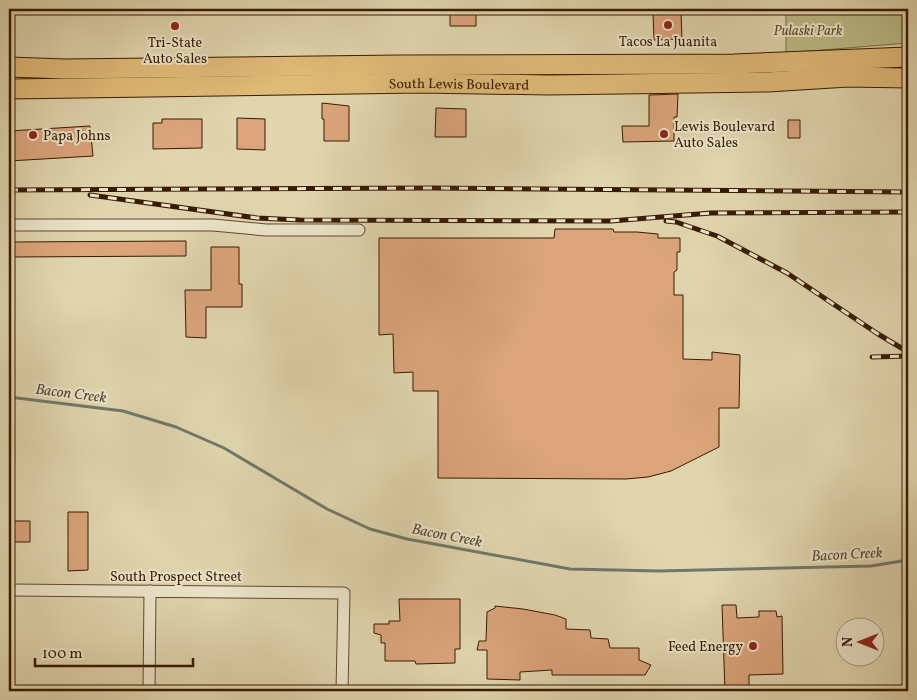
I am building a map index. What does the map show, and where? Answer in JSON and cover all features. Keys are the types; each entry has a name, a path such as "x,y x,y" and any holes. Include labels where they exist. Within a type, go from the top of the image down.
{"main road":[{"name":"South Lewis Boulevard","path":"9,67 66,69 726,64 908,57"},
{"name":"South Lewis Boulevard","path":"9,89 420,83 549,85 768,82 848,77 908,78"},
{"path":"768,82 908,90"}],"street":[{"path":"9,225 213,224 266,230 358,230"},
{"name":"South Prospect Street","path":"9,590 344,593 342,691"},
{"path":"149,691 150,591"}],"green space":[{"name":"Pulaski Park","path":"786,9 908,9 908,43 786,53"}],"building":[{"path":"450,9 476,9 476,26 450,26"},
{"name":"Tacos La Juanita","path":"681,11 682,39 654,40 653,12"},
{"path":"678,94 677,117 674,117 674,141 623,142 622,126 649,126 649,95"},
{"path":"322,103 349,106 349,141 324,141"},
{"path":"436,108 466,109 466,137 435,137"},
{"path":"237,118 265,119 265,150 237,149"},
{"path":"162,119 202,119 202,148 153,149 153,123 162,123"},
{"path":"788,120 800,120 800,138 788,138"},
{"path":"90,126 93,156 9,161 9,131"},
{"path":"555,229 613,229 614,232 658,234 658,238 680,238 680,252 677,252 677,270 674,272 674,295 683,295 683,359 712,360 712,352 740,355 739,408 719,408 719,447 671,471 648,477 626,479 438,478 438,391 413,391 413,372 394,373 393,334 379,335 379,238 554,238"},
{"path":"186,241 186,256 9,257 9,242"},
{"path":"211,247 239,247 239,284 242,284 242,307 206,307 206,338 186,337 185,290 211,290"},
{"path":"68,512 88,512 88,570 68,571"},
{"path":"9,521 30,521 30,542 9,542"},
{"path":"399,599 460,599 460,649 455,649 455,663 416,664 415,661 385,661 385,643 381,643 381,635 374,633 374,624 389,624 389,621 400,621"},
{"name":"Feed Energy","path":"722,605 736,605 737,618 759,617 759,611 776,611 777,617 782,616 783,674 749,675 749,691 725,691"},
{"path":"495,606 523,609 566,619 566,629 590,630 591,638 608,639 610,648 639,648 639,660 651,665 645,675 552,675 552,670 520,672 520,680 487,679 487,650 477,650 479,641 486,641 487,612 495,608"}],"waterway":[{"name":"Bacon Creek","path":"9,397 123,411 176,427 224,448 327,509 370,529 407,539 570,569 659,571 871,566 908,560"}],"railway":[{"path":"9,190 433,188 908,192"},
{"path":"90,195 257,218 300,220 611,221 711,213 908,212"},
{"path":"666,221 676,222 717,236 787,273 908,352"},
{"path":"872,357 908,356"}],"place":[{"name":"Tacos La Juanita","path":"668,25"},
{"name":"Tri-State Auto Sales","path":"175,26"},
{"name":"Lewis Boulevard Auto Sales","path":"664,134"},
{"name":"Papa Johns","path":"33,135"},
{"name":"Feed Energy","path":"753,646"}]}
